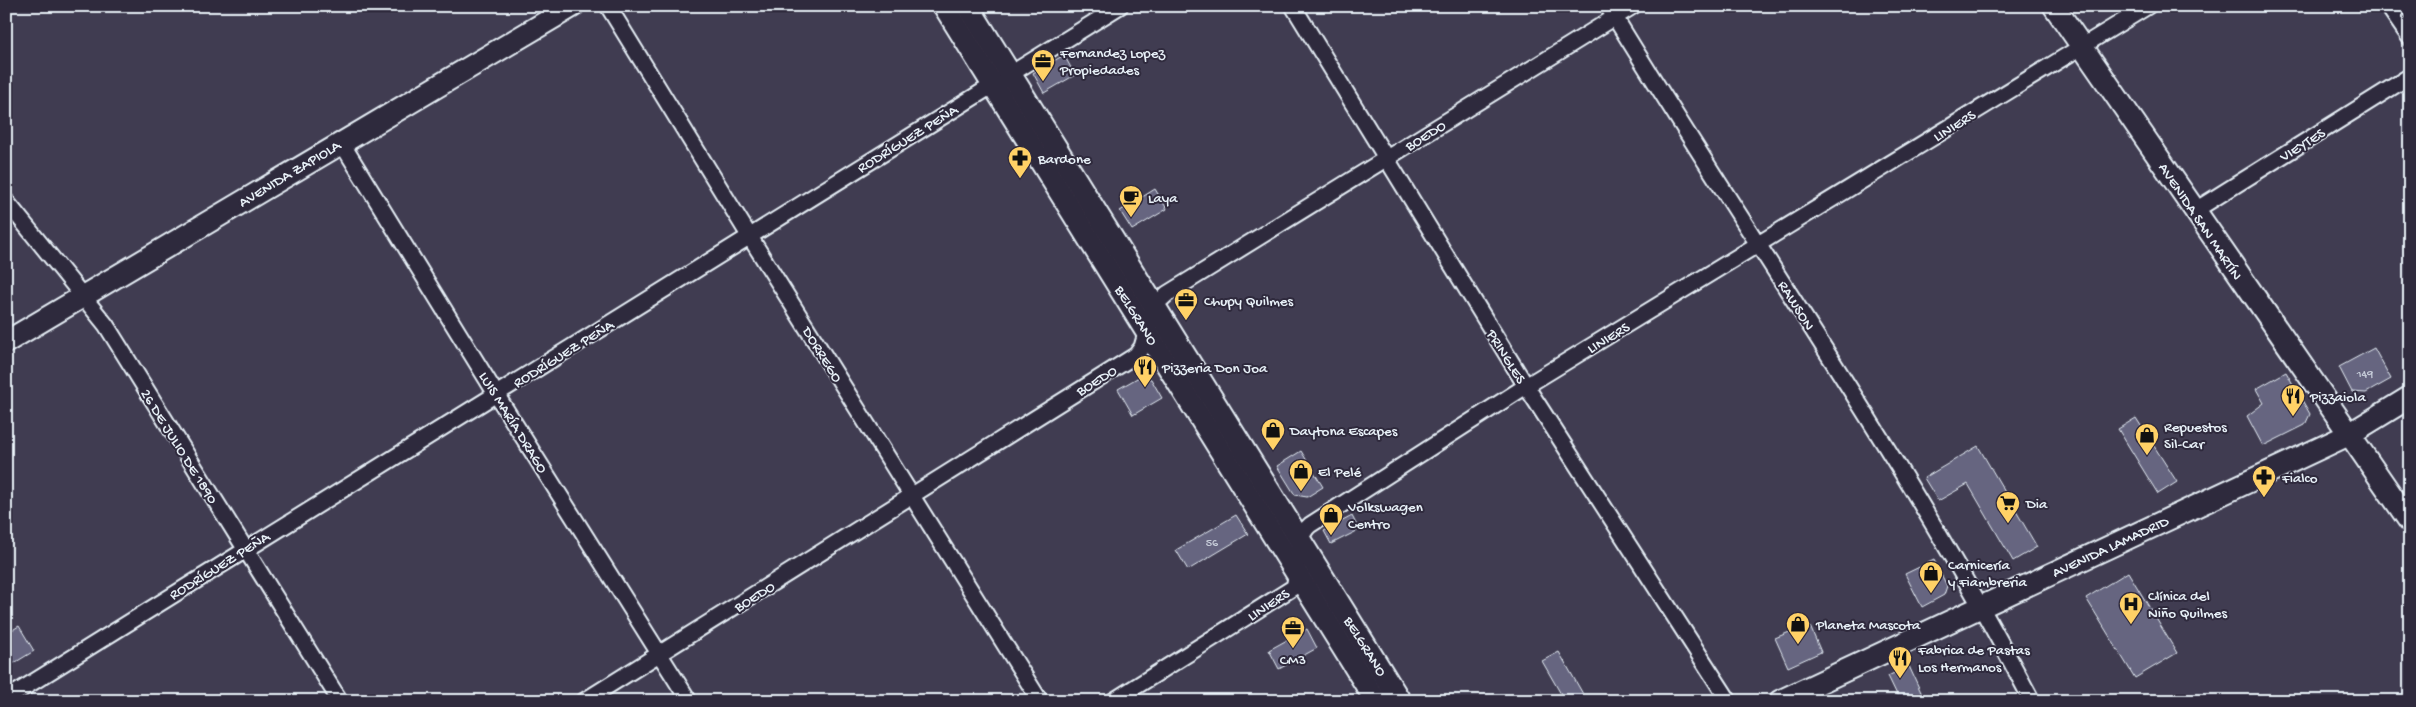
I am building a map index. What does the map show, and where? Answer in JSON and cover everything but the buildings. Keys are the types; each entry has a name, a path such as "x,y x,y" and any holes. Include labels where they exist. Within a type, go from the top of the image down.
{"main road":[{"name":"AVENIDA ZAPIOLA","path":"6,342 573,6"},
{"name":"BELGRANO","path":"944,6 1001,80 1154,306 1400,701"},
{"name":"BELGRANO","path":"968,6 1001,80 1146,331 1376,701"},
{"name":"AVENIDA SAN MARTÍN","path":"2054,6 2348,435 2410,522"},
{"name":"AVENIDA LAMADRID","path":"1780,701 2348,435 2410,397"}],"street":[{"name":"DORREGO","path":"608,6 750,238 1040,701"},
{"name":"RODRÍGUEZ PEÑA","path":"6,699 750,238 1120,6"},
{"name":"PRINGLES","path":"1293,6 1526,386 1729,701"},
{"name":"BOEDO","path":"584,701 1136,355 1142,347 1154,306 1167,294 1386,159 1611,12 1633,6"},
{"name":"LINIERS","path":"1113,701 1294,587 1298,573 1300,539 1304,530 1310,524 1526,386 1760,245 2148,6"},
{"path":"2388,6 2410,38"},
{"name":"RAWSON","path":"1611,12 1760,245 1982,606 2032,701"},
{"name":"VIEYTES","path":"2194,211 2410,76"},
{"name":"LUIS MARÍA DRAGO","path":"342,142 496,394 688,701"},
{"name":"26 DE JULIO DE 1890","path":"6,201 106,325 244,550 340,701"}],"place":[{"name":"Fernandez Lopez Propiedades","path":"1043,82"},
{"name":"Bardone","path":"1020,179"},
{"name":"Laya","path":"1131,218"},
{"name":"Chupy Quilmes","path":"1186,321"},
{"name":"Pizzeria Don Joa","path":"1145,388"},
{"name":"Pizzaiola","path":"2293,417"},
{"name":"Daytona Escapes","path":"1273,451"},
{"name":"Repuestos Sil-Car","path":"2147,456"},
{"name":"El Pelé","path":"1301,492"},
{"name":"Fialco","path":"2264,498"},
{"name":"Dia","path":"2008,524"},
{"name":"Volkswagen Centro","path":"1331,536"},
{"name":"Carnicería y Fiambreria","path":"1931,594"},
{"name":"Clínica del Niño Quilmes","path":"2131,625"},
{"name":"Planeta Mascota","path":"1798,645"},
{"name":"CM3","path":"1293,649"},
{"name":"Fabrica de Pastas Los Hermanos","path":"1900,679"}]}
